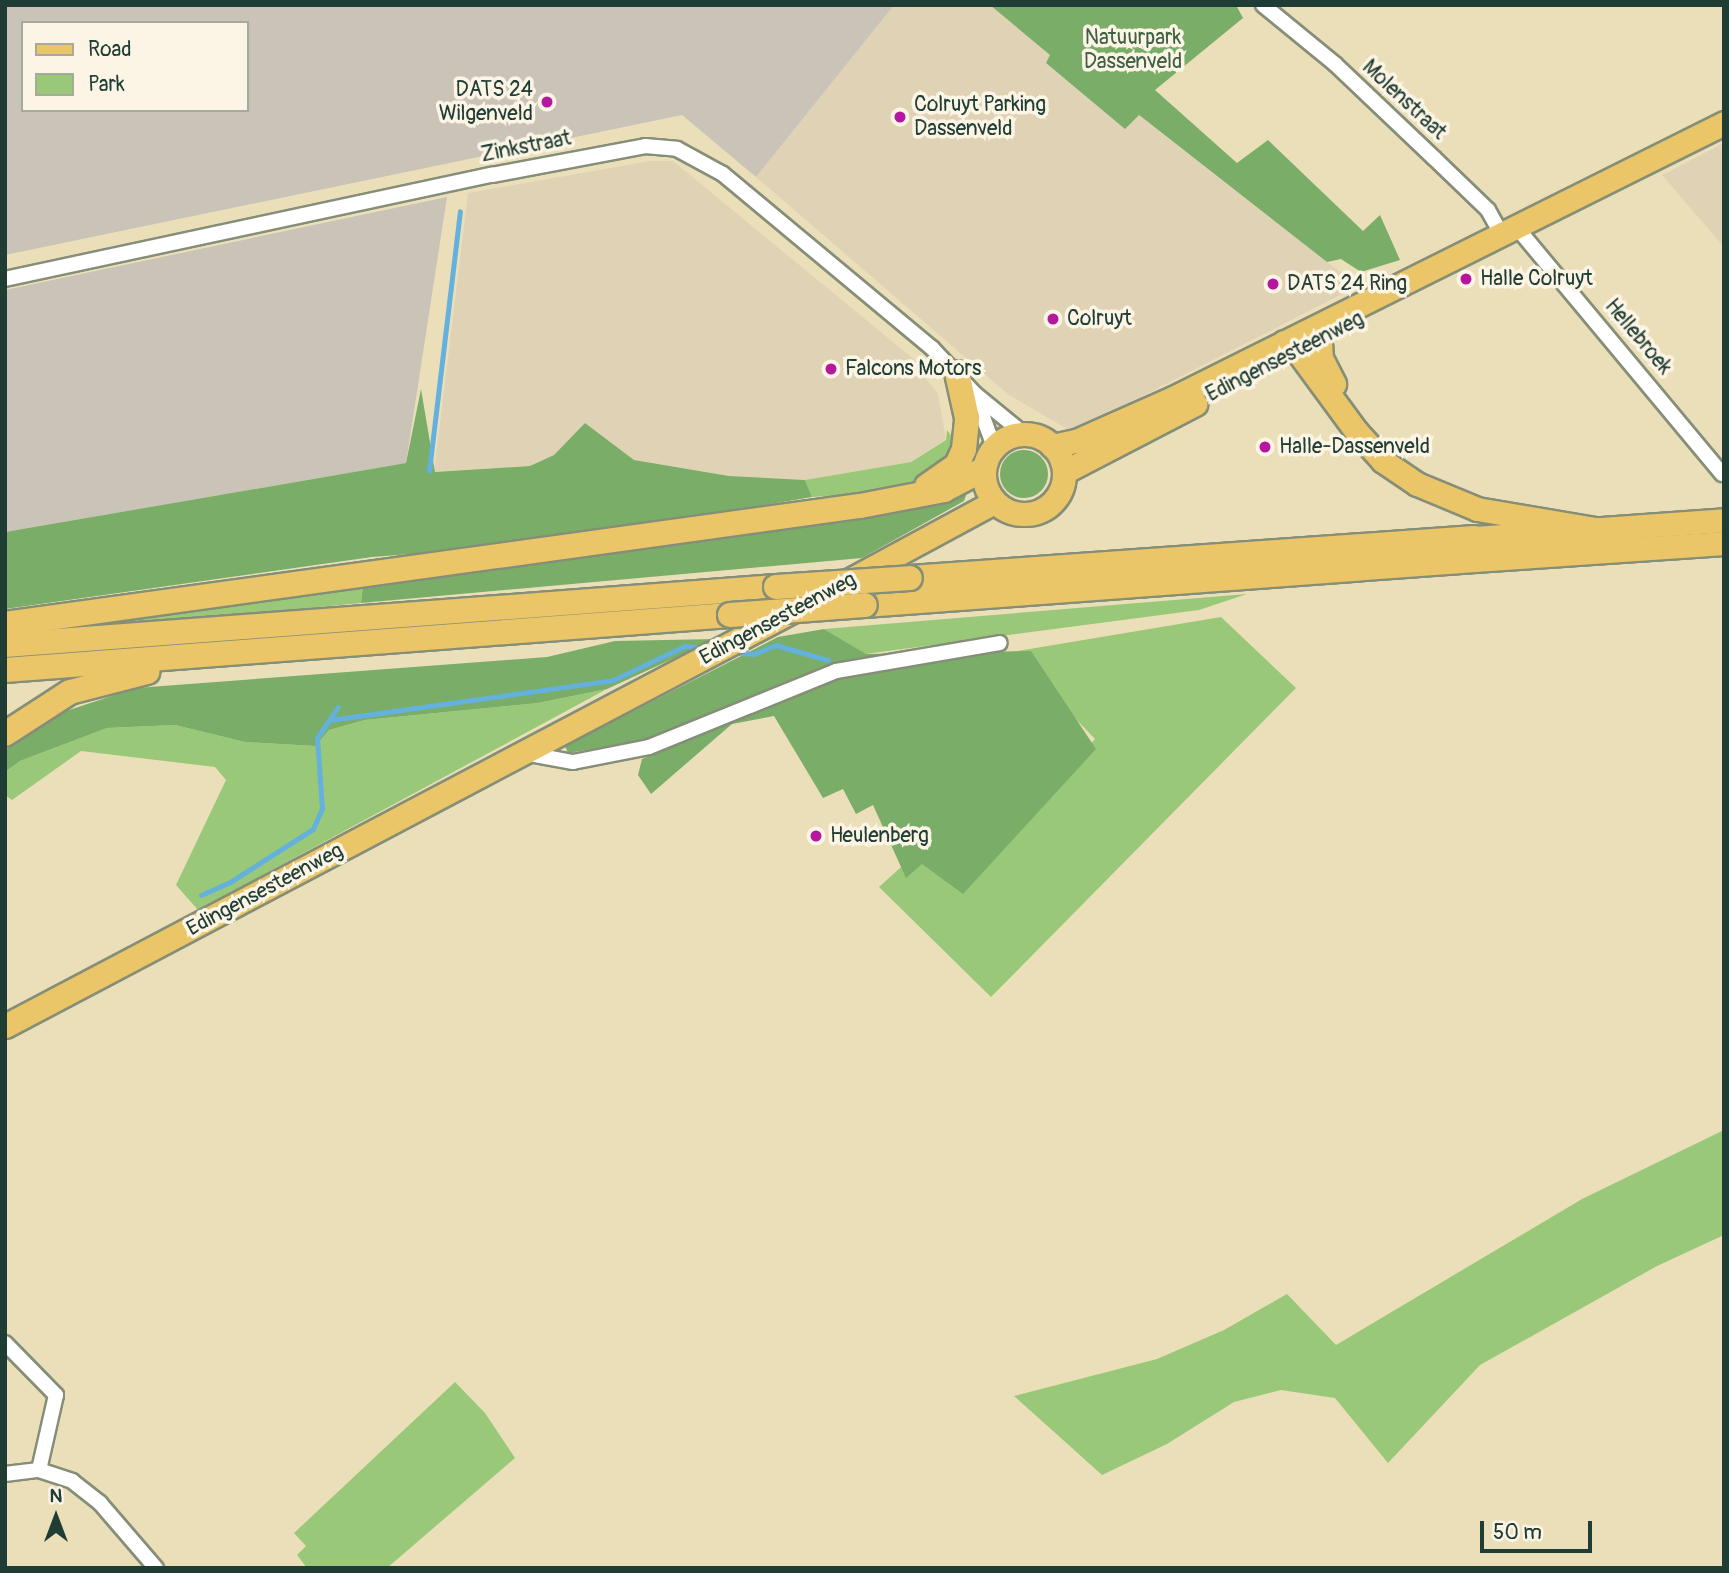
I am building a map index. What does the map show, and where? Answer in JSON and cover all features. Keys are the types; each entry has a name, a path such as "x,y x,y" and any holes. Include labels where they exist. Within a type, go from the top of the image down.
{"highway":[{"path":"906,496 944,477 957,465 964,449 967,418 957,373"},
{"path":"5,625 846,508 944,490 989,458"},
{"path":"5,645 910,578 1475,549"},
{"path":"5,670 865,605 1475,549"},
{"path":"5,734 70,692 204,654"}],"main road":[{"name":"Edingensesteenweg","path":"1064,472 1291,347 1724,123"},
{"name":"Edingensesteenweg","path":"1052,446 1076,441 1291,347 1320,341 1482,253 1511,233"},
{"path":"1320,341 1321,358 1356,431"},
{"path":"1291,347 1356,431 1383,461 1444,497 1487,512 1601,530"},
{"path":"1024,434 1052,446 1064,472 1058,496 1039,512 1015,514 994,502 987,492 989,458 1024,434"},
{"name":"Edingensesteenweg","path":"5,1026 994,502"},
{"path":"1475,549 1601,530 1724,520"},
{"path":"1475,549 1724,542"}],"street":[{"name":"Molenstraat","path":"1263,5 1335,64 1511,233"},
{"name":"Zinkstraat","path":"5,279 492,175 645,146 677,149 723,174 957,373 975,394 1024,434"},
{"name":"Hellebroek","path":"1511,233 1722,474"},
{"name":"Zinkstraat","path":"975,394 989,458"},
{"path":"524,753 573,762 649,747 836,671 1000,643"},
{"path":"5,1343 56,1395 39,1469"},
{"path":"5,1474 39,1469 72,1481 100,1503 156,1568"}],"shaded area":[{"path":"5,5 894,5 756,177 682,115 5,255"},
{"path":"894,5 990,5 1051,55 1046,63 1126,128 1138,115 1358,286 1072,432 1009,395 756,177"},
{"path":"1724,143 1724,247 1662,175"},
{"path":"650,161 673,161 916,361 914,364 938,394 946,439 911,462 805,480 729,476 634,460 585,423 554,455 530,466 434,472 468,193"},
{"path":"447,197 406,463 5,532 5,290"}],"green space":[{"name":"Natuurpark Dassenveld","path":"990,5 1236,5 1243,18 1155,90 1237,163 1268,140 1363,231 1380,215 1400,260 1361,272 1341,259 1327,262 1139,115 1125,129 1046,63 1050,55"},
{"path":"421,389 435,472 530,466 554,455 585,423 634,460 729,476 805,480 812,497 528,545 372,557 5,609 5,532 406,463"},
{"path":"947,430 956,442 945,469 913,484 873,493 812,497 805,480 911,462 946,440"},
{"path":"1024,450 1033,451 1041,457 1047,465 1047,483 1041,491 1033,497 1024,498 1015,497 1007,491 1001,483 1000,474 1001,465 1007,457 1015,451"},
{"path":"969,487 964,501 862,558 361,603 363,584 838,522"},
{"path":"363,584 361,603 68,632 68,628"},
{"path":"1247,594 1199,610 865,654 824,629"},
{"path":"1221,617 1296,688 991,997 879,887 920,850 959,881 1095,739 1012,652"},
{"path":"824,629 866,654 1031,651 1096,749 963,894 922,864 906,878 873,805 856,814 843,789 823,798 774,716 732,724 651,794 638,775 642,759 709,730 568,753 565,746 778,637"},
{"path":"716,639 607,689 538,703 365,720 329,730 315,746 245,742 175,725 107,728 20,761 5,772 5,750 63,712 136,688 547,657 615,641"},
{"path":"607,689 198,910 176,885 226,780 215,767 81,751 12,800 5,795 5,772 20,761 107,728 175,725 245,742 314,746 329,730 365,720 538,703"},
{"path":"1724,1130 1724,1235 1657,1266 1480,1365 1388,1463 1335,1398 1281,1390 1234,1402 1167,1444 1102,1475 1014,1396 1157,1359 1224,1330 1287,1294 1336,1345 1582,1199"},
{"path":"455,1382 485,1413 515,1458 387,1568 307,1568 297,1555 306,1546 294,1533"}],"waterway":[{"path":"429,471 460,212"},
{"path":"732,652 754,654 776,645 828,660"},
{"path":"330,720 613,680 685,646 703,648"},
{"path":"201,895 232,881 313,829 322,809 317,738 338,707"}],"place":[{"name":"DATS 24 Wilgenveld","path":"547,102"},
{"name":"Colruyt Parking Dassenveld","path":"900,117"},
{"name":"Halle Colruyt","path":"1466,279"},
{"name":"DATS 24 Ring","path":"1273,284"},
{"name":"Colruyt","path":"1053,319"},
{"name":"Falcons Motors","path":"831,369"},
{"name":"Halle-Dassenveld","path":"1265,447"},
{"name":"Heulenberg","path":"816,836"}]}
